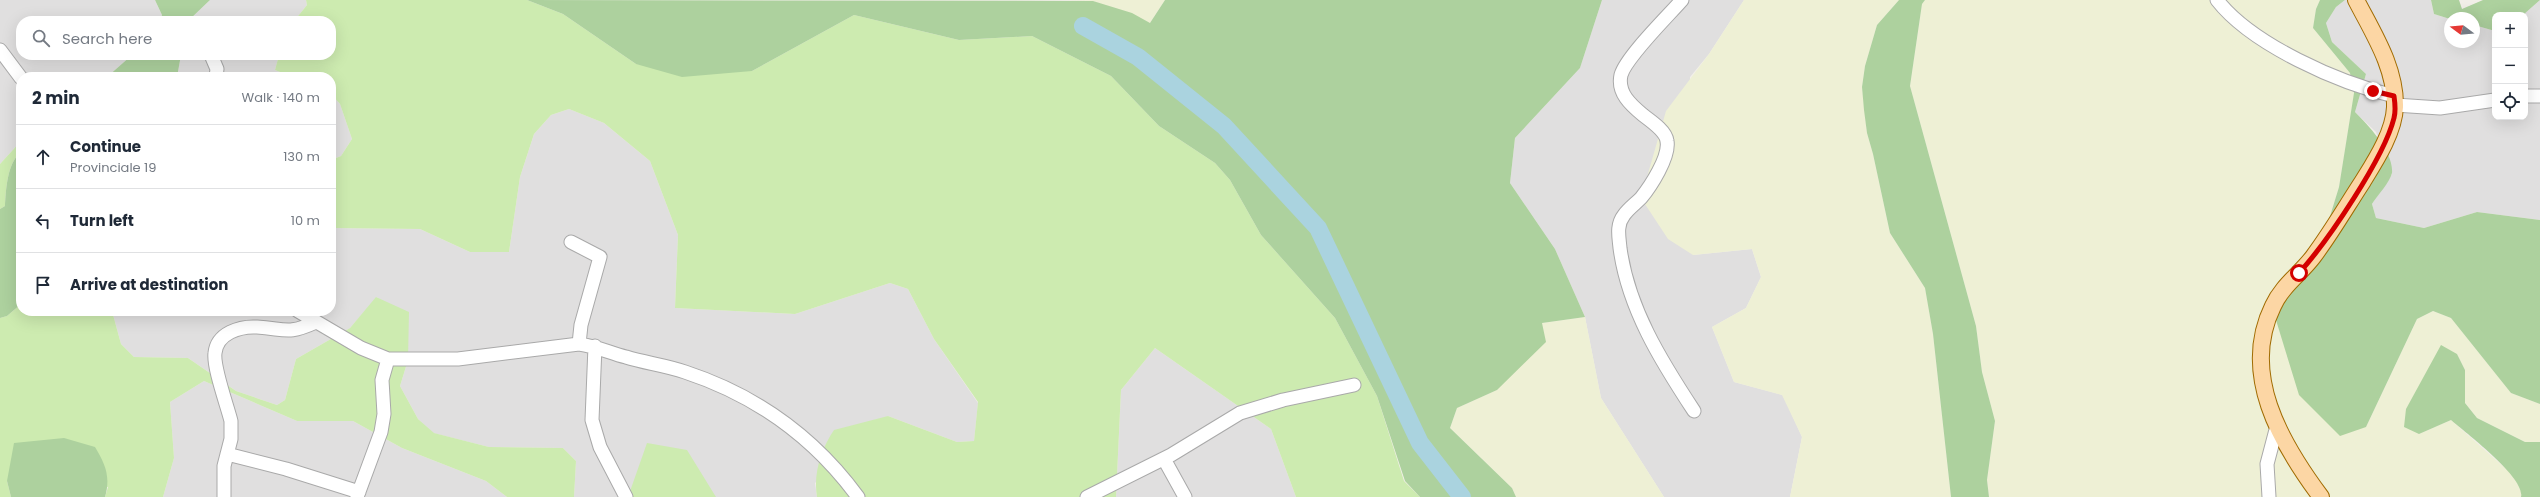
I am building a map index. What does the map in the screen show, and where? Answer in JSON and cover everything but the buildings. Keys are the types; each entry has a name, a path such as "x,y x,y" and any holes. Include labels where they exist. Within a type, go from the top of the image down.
{"main road":[{"path":"2321,497 2283,439 2277,426 2260,376 2260,348 2262,333 2280,293 2313,258 2371,167 2389,132 2394,117 2395,101 2381,48 2356,0"}],"street":[{"path":"1682,0 1630,60 1621,75 1622,91 1629,104 1662,132 1667,142 1664,157 1655,178 1640,198 1623,216 1618,230 1625,279 1637,314 1670,375 1694,411"},
{"path":"2217,0 2229,16 2257,37 2317,68 2395,101 2440,108 2492,100"},
{"path":"0,50 16,72"},
{"path":"213,60 217,72"},
{"path":"2528,96 2540,96"},
{"path":"571,242 600,257 581,325 579,344"},
{"path":"306,316 361,348 388,359 458,359 579,344 595,346 625,357 685,372 733,390 786,422 826,459 858,497"},
{"path":"224,497 227,454 232,432 231,421 214,353 219,341 232,331 243,328 256,327 295,331 316,322"},
{"path":"595,346 592,420 600,447 626,497"},
{"path":"227,454 286,469 358,495 381,432 384,414 382,380 388,359"},
{"path":"1088,497 1164,459 1240,413 1283,400 1354,385"},
{"path":"2269,497 2267,464 2277,426"},
{"path":"1164,459 1185,497"}],"shaded area":[{"path":"0,0 155,0 162,16 16,16 16,60 126,60 113,72 16,72 16,146 0,164"},
{"path":"210,0 306,0 307,5 298,16 193,16"},
{"path":"1602,0 1744,0 1709,54 1690,77 1693,255 1752,249 1761,277 1746,308 1712,327 1734,382 1783,395 1802,437 1790,497 1664,497 1601,398 1585,317 1555,249 1510,183 1515,138 1580,68"},
{"path":"2345,0 2431,0 2434,14 2444,17 2444,48 2480,48 2480,27 2492,30 2492,120 2528,120 2528,12 2526,12 2540,0 2540,220 2477,212 2424,228 2376,218 2372,204 2392,174 2376,132 2355,112 2366,74 2332,42 2326,23 2336,7"},
{"path":"180,60 278,60 275,70 280,72 178,72"},
{"path":"336,100 340,104 352,139 341,156 336,158"},
{"path":"569,109 604,123 650,161 678,235 675,308 795,314 890,283 908,289 934,339 978,403 974,441 957,442 888,416 815,483 817,497 574,497 576,461 563,448 489,447 433,433 418,419 400,386 408,360 377,297 350,328 296,359 285,400 277,405 236,391 188,358 134,357 121,344 113,316 336,316 336,228 420,229 470,252 509,252 520,177 534,134 551,115"},
{"path":"1155,348 1271,429 1296,497 1116,497 1121,390"},
{"path":"204,381 297,421 353,421 402,448 486,481 507,497 163,497 174,458 170,402"}],"green space":[{"path":"155,0 210,0 193,16 162,15"},
{"path":"306,0 527,0 563,14 636,64 752,71 854,15 959,40 1032,36 1111,76 1159,126 1215,163 1230,180 1261,235 1335,318 1377,396 1404,481 1420,497 1296,497 1271,429 1155,348 1121,390 1116,497 817,497 816,480 819,462 825,445 834,430 888,416 957,442 974,441 978,402 934,339 908,289 890,283 795,314 675,308 678,235 650,161 604,123 569,109 551,115 534,134 520,177 509,252 470,252 420,229 336,228 336,158 341,156 352,139 340,104 336,100 336,72 280,72 275,70 278,60 336,60 336,16 298,16 307,5"},
{"path":"527,0 1093,1 1132,13 1150,23 1165,0 1602,0 1580,68 1515,138 1510,183 1555,249 1585,317 1542,323 1546,342 1497,390 1457,408 1450,428 1512,488 1516,497 1420,497 1405,481 1377,396 1335,318 1261,235 1230,180 1215,163 1159,126 1111,76 1032,36 959,40 854,15 752,71 682,77 636,64 563,14"},
{"path":"1067,0 1165,0 1150,23 1093,1"},
{"path":"1744,0 1899,0 1877,25 1865,66 1862,87 1867,133 1890,233 1925,288 1933,334 1951,497 1790,497 1802,437 1782,395 1734,382 1712,327 1746,308 1761,277 1752,249 1693,255 1668,239 1641,198 1666,111 1709,54"},
{"path":"1899,0 1925,0 1922,4 1910,86 1976,326 1982,372 1995,421 1987,480 1989,497 1951,497 1933,334 1925,288 1890,233 1867,133 1862,87 1865,66 1877,25"},
{"path":"1925,0 2320,0 2316,9 2313,28 2350,73 2354,94 2339,187 2323,239 2366,427 2417,319 2433,311 2451,318 2511,393 2540,404 2540,442 2525,442 2477,418 2465,403 2465,370 2457,354 2441,346 2419,434 2451,420 2514,476 2522,493 2521,497 1989,497 1987,480 1995,421 1982,372 1976,326 1910,86 1922,4"},
{"path":"2320,0 2345,0 2336,7 2326,23 2332,42 2366,74 2355,112 2367,124 2385,148 2392,165 2391,177 2372,204 2376,218 2424,228 2477,212 2540,220 2540,404 2511,393 2451,318 2433,311 2417,319 2366,427 2340,436 2299,395 2272,307 2323,239 2339,187 2354,93 2350,73 2313,28 2316,9"},
{"path":"2431,0 2459,0 2462,9 2483,0 2540,0 2526,12 2492,12 2492,30 2480,27 2480,12 2444,12 2444,17 2434,14"},
{"path":"126,60 180,60 178,72 113,72"},
{"path":"16,146 16,157 8,177 5,206 0,209 0,164"},
{"path":"16,157 16,308 7,316 0,318 0,209 5,206 8,177"},
{"path":"376,297 409,312 408,360 400,386 418,419 434,433 489,447 563,448 576,461 574,497 507,497 486,481 402,448 353,421 297,421 204,381 170,402 174,458 163,497 105,497 108,487 7,481 11,497 0,497 0,318 7,316 16,308 16,316 113,316 121,344 134,357 188,358 236,391 277,405 285,400 296,359 350,328"},
{"path":"1585,317 1601,398 1664,497 1516,497 1512,488 1450,428 1457,408 1497,390 1542,323"},
{"path":"2441,345 2457,354 2465,370 2465,403 2477,418 2525,442 2540,442 2540,497 2521,497 2520,489 2505,468 2494,456 2451,420 2419,434 2404,427 2406,409"},
{"path":"64,438 95,447 106,470 107,490 105,497 11,497 7,481 14,443"},
{"path":"647,443 687,450 716,497 628,497"}],"waterway":[{"path":"1083,26 1138,57 1224,126 1318,228 1420,443 1462,497"}],"route":[{"path":"2299,273 2313,258 2332,229 2371,167 2389,132 2394,117 2394,96 2373,91"}]}
